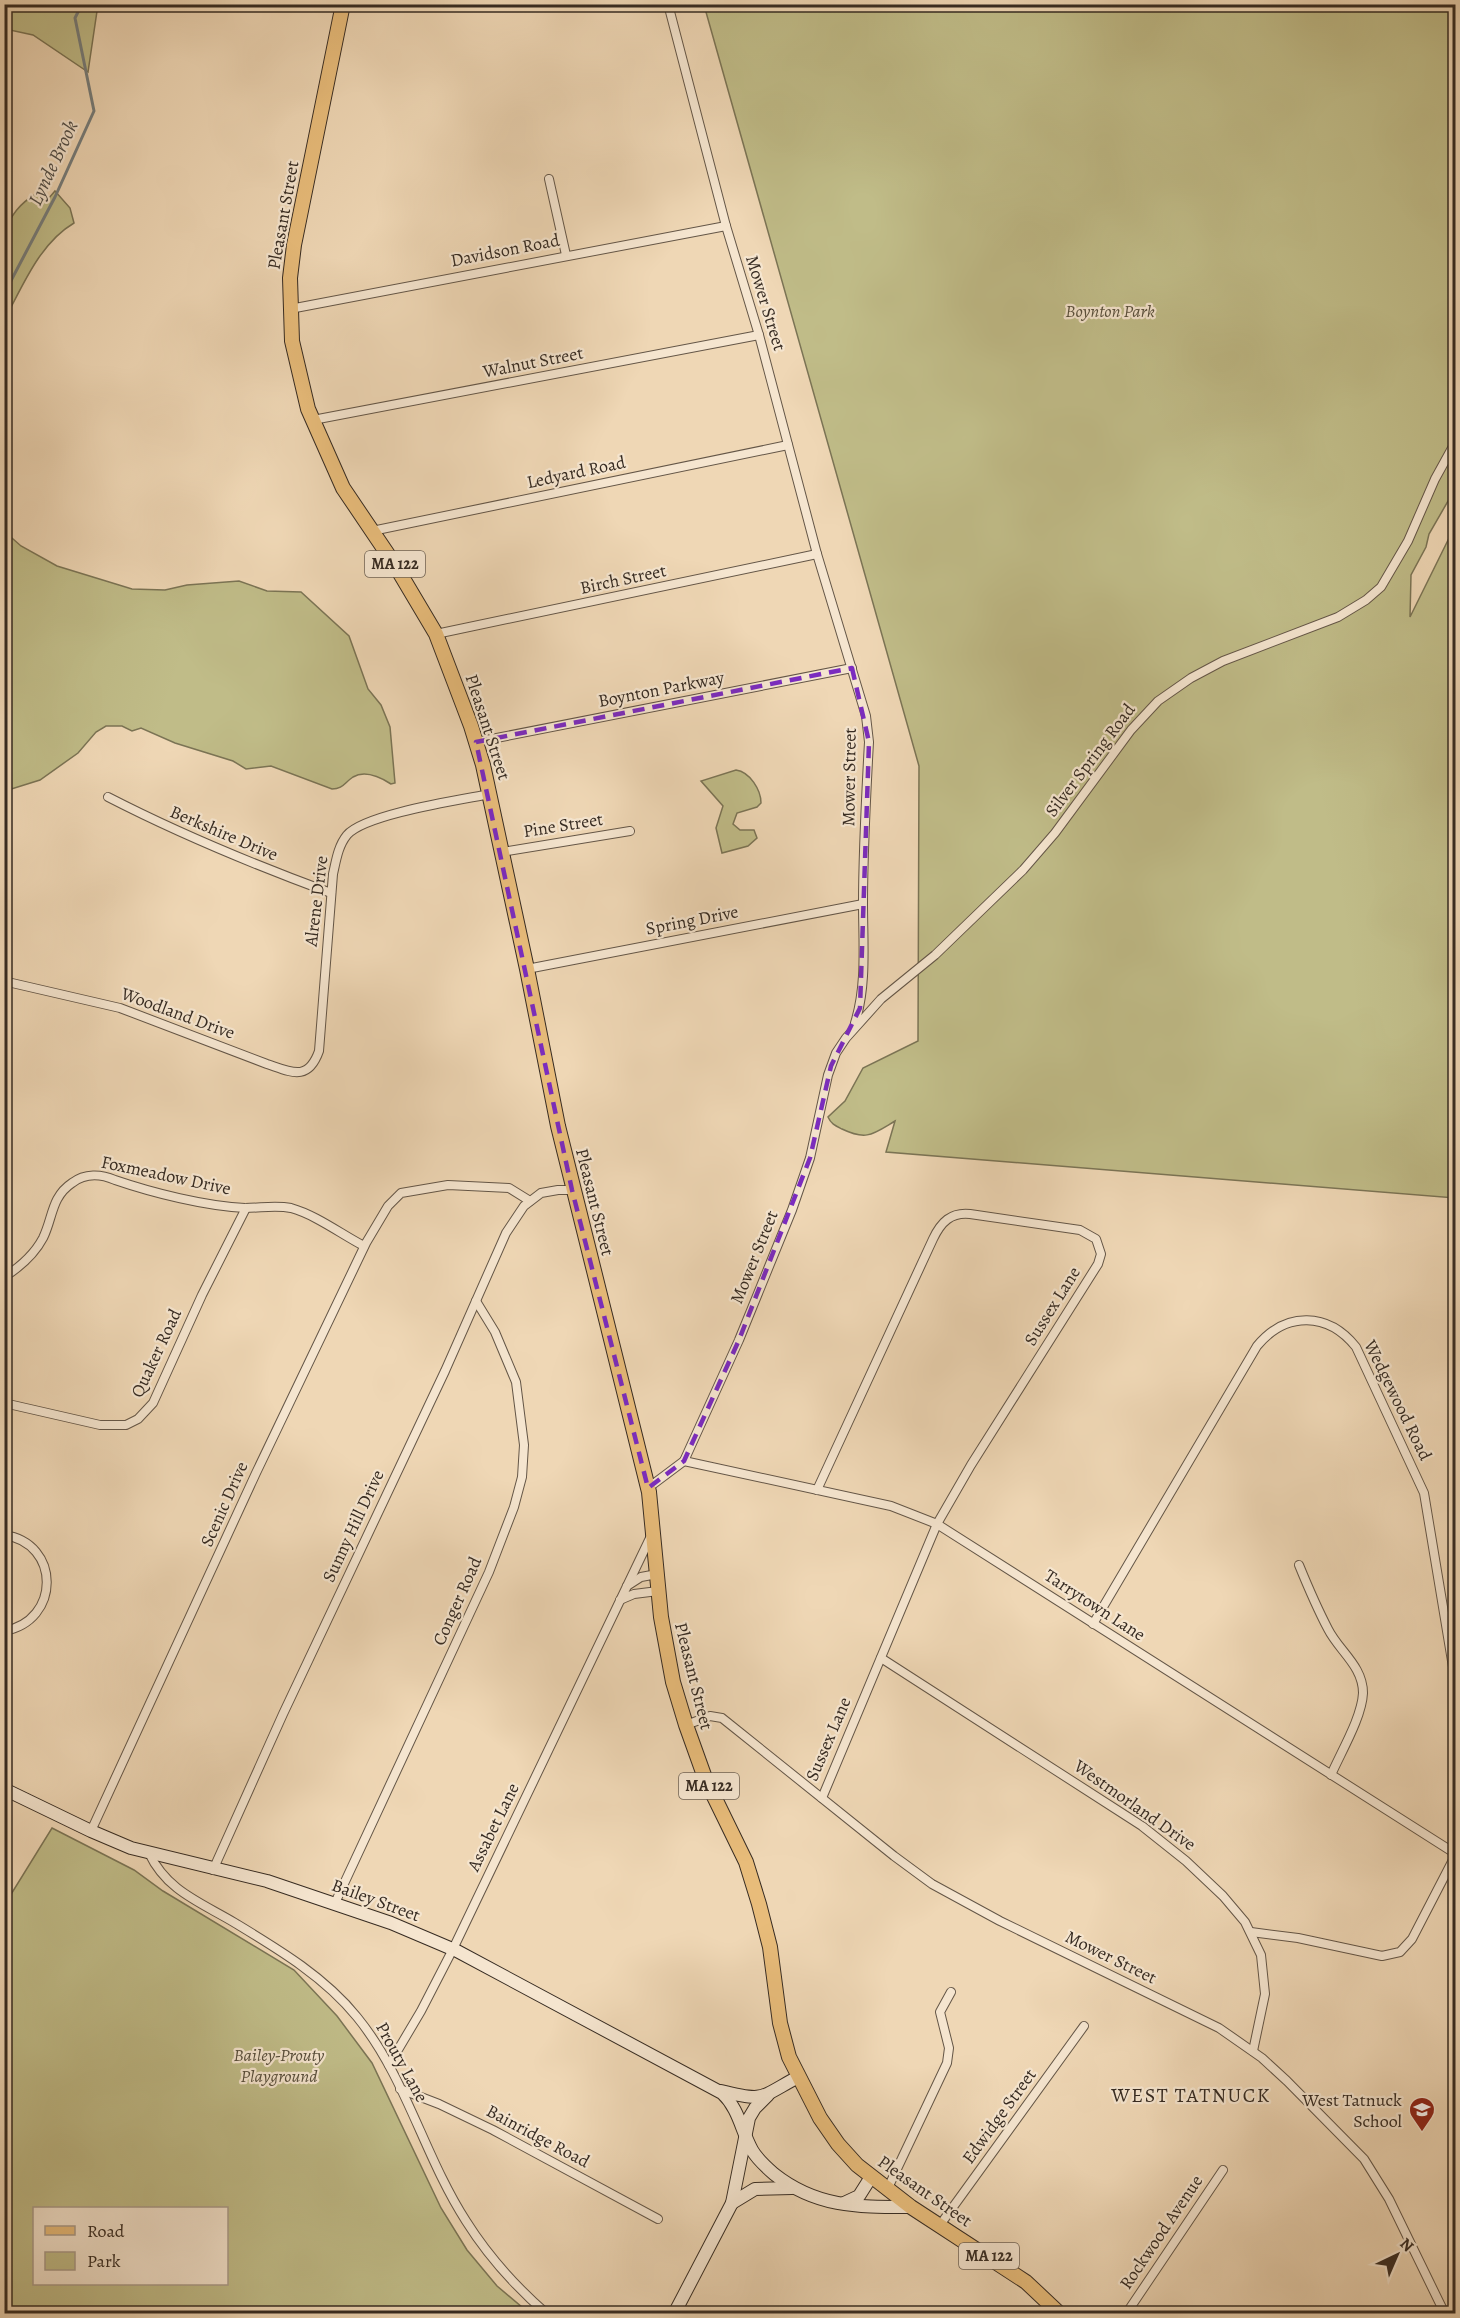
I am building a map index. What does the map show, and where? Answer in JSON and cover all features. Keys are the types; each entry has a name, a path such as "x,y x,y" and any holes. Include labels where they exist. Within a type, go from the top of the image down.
{"main road":[{"name":"Pleasant Street","path":"343,4 326,97 302,198 290,278 292,341 299,377 313,420 343,488 395,565 436,634 476,742 490,794 572,1190 648,1488 661,1617 673,1682 686,1725 705,1778 746,1862 770,1947 783,2035 798,2077 829,2132 849,2156 887,2190 1017,2275 1060,2313"}],"street":[{"name":"Mower Street","path":"648,1488 684,1461 739,1340 781,1239 810,1158 831,1066 836,1053 853,1029 860,1008 869,742 866,716 817,554 759,335 726,226 668,4"},
{"path":"549,179 566,255"},
{"name":"Davidson Road","path":"290,309 726,226"},
{"name":"Walnut Street","path":"313,420 759,335"},
{"name":"Silver Spring Road","path":"853,1029 881,999 935,955 1023,870 1055,833 1131,730 1158,700 1191,678 1223,661 1258,646 1310,630 1338,617 1366,600 1381,587 1421,514 1435,479 1455,441"},
{"name":"Ledyard Road","path":"372,531 788,445"},
{"name":"Birch Street","path":"436,634 817,554"},
{"name":"Boynton Parkway","path":"476,742 852,668"},
{"name":"Alrene Drive","path":"319,1051 331,893 339,850 346,837 364,823 490,794"},
{"name":"Berkshire Drive","path":"108,797 162,825 269,870 331,893"},
{"name":"Pine Street","path":"502,852 630,831"},
{"name":"Spring Drive","path":"527,969 863,904"},
{"name":"Woodland Drive","path":"12,984 120,1008 290,1072 302,1072 312,1067 319,1051"},
{"name":"Foxmeadow Drive","path":"4,1277 31,1256 42,1239 57,1196 70,1183 81,1178 104,1176 163,1194 246,1208 271,1206 293,1209 364,1246"},
{"name":"Scenic Drive","path":"91,1831 256,1473 364,1246 388,1206 397,1196 410,1190 457,1186 509,1188 530,1201"},
{"path":"530,1201 542,1193 572,1190"},
{"name":"Sunny Hill Drive","path":"213,1870 287,1705 445,1371 506,1233 530,1201"},
{"name":"Quaker Road","path":"4,1403 100,1425 126,1425 138,1419 153,1403 202,1294 246,1208"},
{"name":"Sussex Lane","path":"817,1490 942,1223 952,1216 964,1214 1087,1232 1094,1237 1100,1246 1101,1257 1098,1264 971,1465 937,1524 822,1798"},
{"name":"Conger Road","path":"335,1903 489,1572 517,1497 522,1476 524,1445 516,1382 495,1332 476,1301"},
{"name":"Wedgewood Road","path":"1093,1624 1257,1346 1265,1337 1284,1324 1307,1320 1318,1321 1340,1330 1356,1347 1424,1493 1455,1685"},
{"name":"Tarrytown Lane","path":"684,1461 891,1506 937,1524 1455,1854"},
{"name":"Assabet Lane","path":"389,2065 422,2012 654,1531"},
{"path":"4,1535 24,1542 36,1552 44,1566 47,1581 43,1604 33,1617 20,1626 4,1631"},
{"path":"1299,1566 1329,1631 1356,1667 1362,1685 1359,1712 1331,1775"},
{"path":"626,1588 636,1579 657,1574"},
{"path":"620,1600 634,1594 658,1591"},
{"name":"Westmorland Drive","path":"881,1658 1121,1812 1165,1843 1223,1896 1251,1932 1261,1955 1265,1981 1264,2007 1253,2051"},
{"name":"Mower Street","path":"686,1725 710,1716 722,1718 907,1866 945,1892 1000,1922 1213,2025 1253,2051 1345,2138 1372,2171 1389,2199 1445,2313"},
{"name":"Bailey Street","path":"4,1789 91,1831 148,1853 267,1881 391,1923 453,1949 717,2090 750,2098 768,2095"},
{"name":"Prouty Lane","path":"148,1853 156,1867 174,1888 281,1951 323,1983 357,2015 389,2065 465,2220 508,2277 547,2313"},
{"path":"1251,1932 1298,1938 1375,1955 1395,1954 1405,1948 1412,1939 1455,1854"},
{"path":"887,2190 947,2063 949,2048 940,2012 951,1992"},
{"name":"Edwidge Street","path":"940,2225 1084,2026"},
{"path":"674,2313 732,2203 752,2112 768,2095 798,2077"},
{"name":"Bainridge Road","path":"400,2089 439,2104 493,2130 658,2219"},
{"name":"Bailey Street","path":"717,2090 734,2107 752,2151 767,2168 792,2188"},
{"name":"Rockwood Avenue","path":"1126,2313 1223,2170"},
{"path":"840,2204 859,2196 871,2177"},
{"path":"732,2203 755,2189 792,2188 840,2204 911,2207"}],"highlighted area":[{"path":"852,668 869,742 860,1008 831,1066 810,1158 739,1340 684,1461 648,1488 572,1190 476,742"}],"green space":[{"path":"5,4 95,5 97,11 88,72 33,35 5,29"},
{"name":"Boynton Park","path":"704,5 1455,5 1455,489 1429,534 1426,547 1411,575 1410,617 1455,526 1455,1198 886,1152 895,1121 870,1134 858,1135 842,1129 829,1119 828,1117 845,1101 863,1068 918,1041 919,766"},
{"path":"55,191 70,208 74,223 62,231 42,253 5,319 7,227 16,210 31,197 36,194 49,198"},
{"path":"4,531 21,546 57,566 132,589 165,590 187,585 239,581 267,591 301,592 349,636 368,689 381,705 390,727 395,783 391,784 377,777 362,774 353,777 341,787 332,789 271,766 246,769 233,761 175,743 141,728 132,731 122,726 106,726 96,732 78,753 40,780 5,791"},
{"path":"736,770 746,774 754,782 761,803 757,807 737,813 733,824 740,830 754,830 757,838 748,846 722,853 716,828 723,806 701,781"},
{"name":"Bailey-Prouty Playground","path":"52,1828 134,1870 163,1891 294,1970 337,2016 372,2063 441,2208 467,2250 497,2286 529,2313 5,2313 5,1904"}],"waterway":[{"name":"Lynde Brook","path":"4,294 55,197 94,111 75,18 82,4"}],"place":[{"name":"West Tatnuck School","path":"1422,2133"}],"district":[{"name":"WEST TATNUCK","path":"1191,2095"}]}
